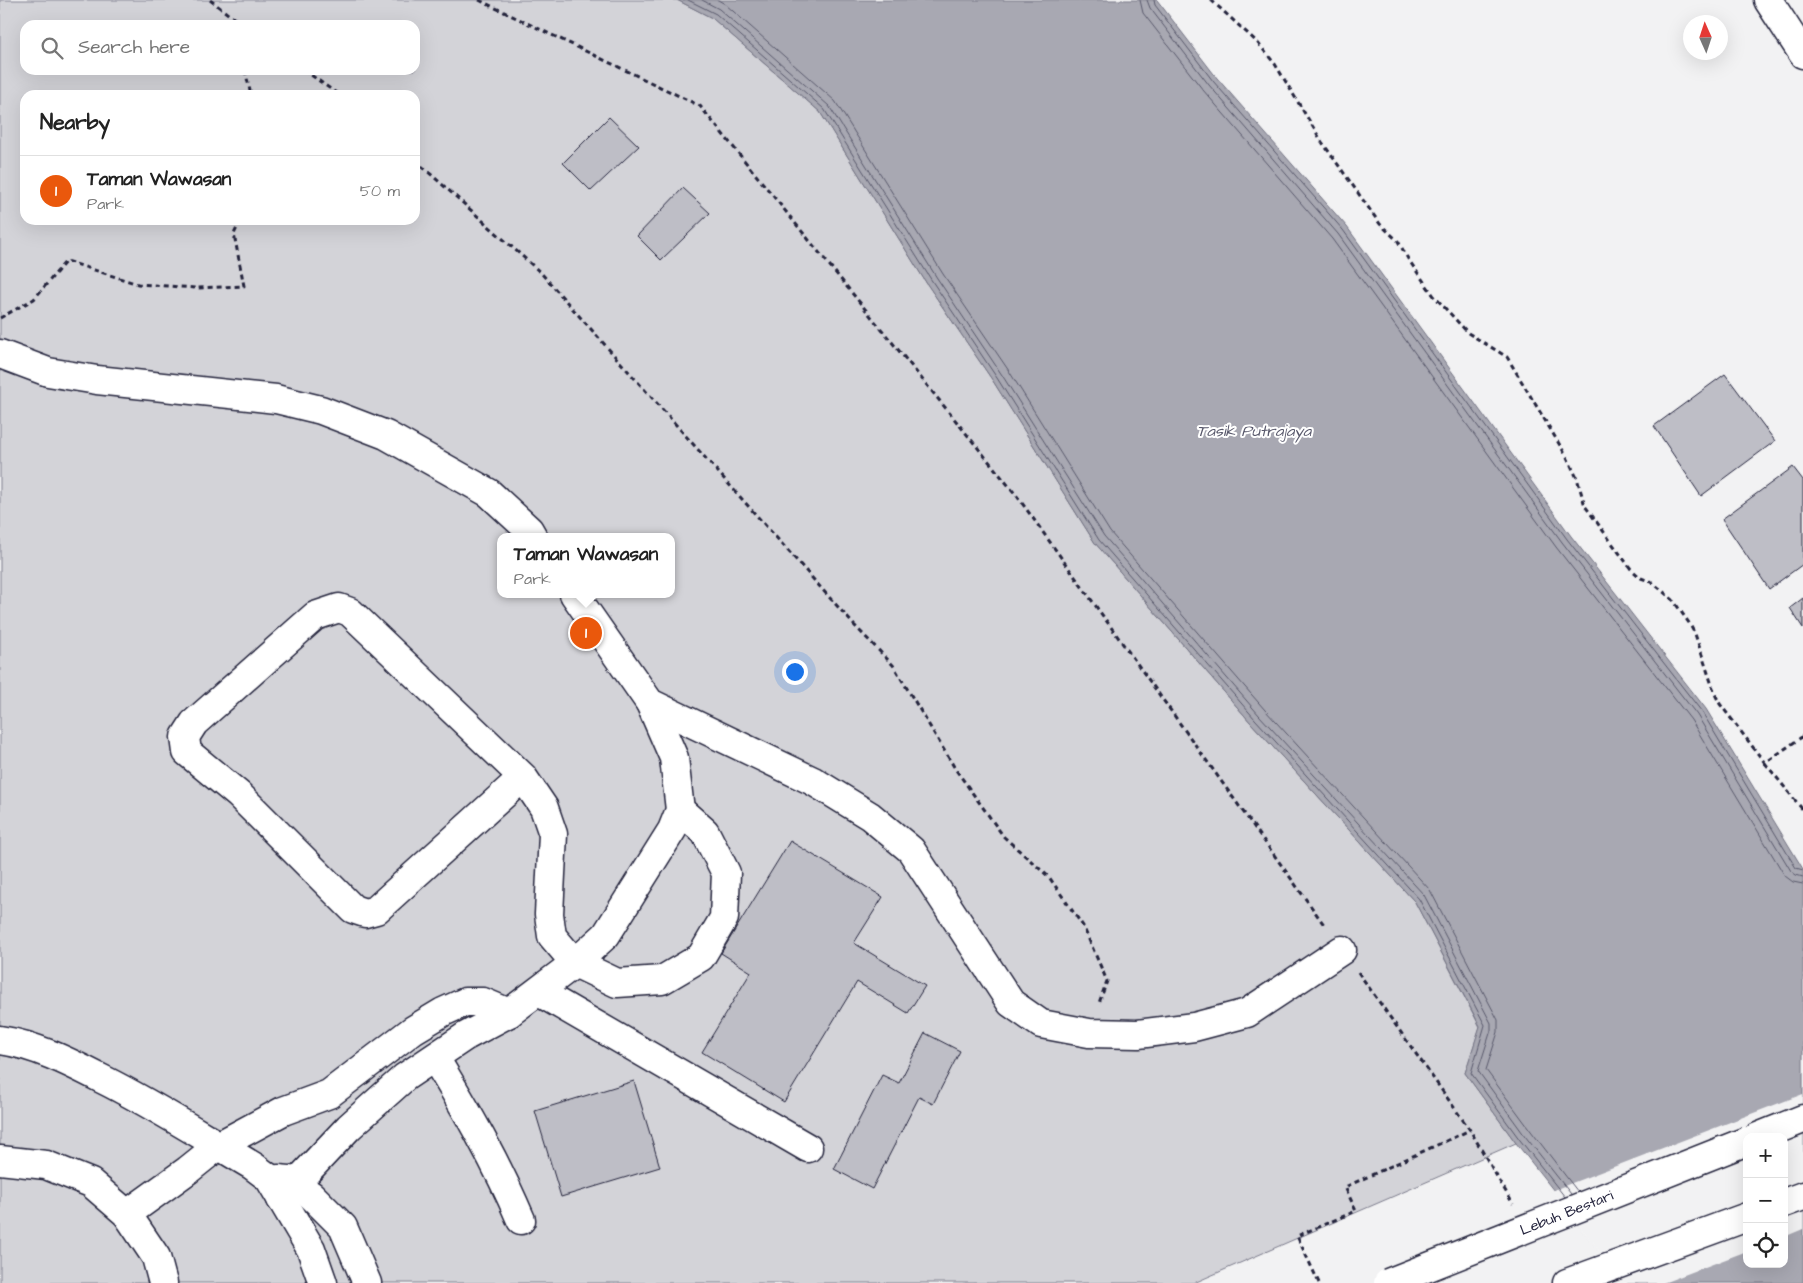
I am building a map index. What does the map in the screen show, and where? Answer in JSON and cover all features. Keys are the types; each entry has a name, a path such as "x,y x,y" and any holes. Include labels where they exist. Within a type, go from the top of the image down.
{"main road":[{"path":"1768,0 1803,54"},
{"path":"0,354 48,372 97,380 276,399 321,410 386,435 489,493 530,533"},
{"path":"282,1187 405,1077 466,1036 509,1014 575,964 606,935 672,830 680,810 674,758 650,703 577,598"},
{"path":"523,777 376,910 365,913 353,909 239,794 187,752 185,737 194,723 315,616 338,608 350,612 523,777 544,808 553,834 549,914 552,936 575,964 617,983 662,980 701,957 724,918 726,872 705,832 680,810"},
{"path":"650,703 813,780 870,816 911,850 1011,1003 1041,1024 1089,1033 1138,1034 1194,1027 1247,1013 1342,950"},
{"path":"539,992 808,1148"},
{"path":"128,1214 218,1146 284,1111 329,1094 414,1030 443,1012 465,1002 483,1002 509,1014"},
{"path":"0,1040 20,1043 76,1066 138,1097 282,1187 312,1195 343,1227 367,1283"},
{"path":"434,1058 470,1117 505,1181 521,1220"},
{"path":"1768,1133 1803,1119"},
{"name":"Lebuh Bestari","path":"1388,1283 1743,1143"},
{"path":"0,1160 46,1165 91,1183 128,1214 156,1258 163,1283"},
{"path":"282,1187 311,1249 323,1283"},
{"path":"1788,1202 1803,1196"},
{"path":"1567,1283 1743,1218"}],"path":[{"path":"210,0 236,20"},
{"path":"479,0 700,106 1017,496 1470,1130 1515,1206"},
{"path":"1211,0 1257,42 1275,64 1322,142 1380,224 1398,241 1434,296 1468,333 1507,357 1567,457 1577,478 1585,506 1631,569 1641,578 1652,582 1662,590 1682,612 1695,634 1720,704 1803,810"},
{"path":"246,75 250,90"},
{"path":"311,75 332,90"},
{"path":"420,164 541,273 854,625 893,665 956,770 1004,838 1050,877 1083,926 1107,981 1089,1033"},
{"path":"0,318 34,299 66,260 138,284 196,288 244,286 234,234 238,225"},
{"path":"1766,763 1803,736"},
{"path":"1319,1283 1297,1236 1356,1211 1345,1187 1470,1130"}],"shaded area":[{"path":"0,0 677,0 712,18 820,112 927,284 993,381 1095,543 1251,723 1415,902 1480,1027 1465,1073 1516,1143 1194,1283 0,1283"}],"water":[{"name":"Tasik Putrajaya","path":"677,0 1157,0 1217,78 1347,227 1571,536 1706,709 1803,869 1803,1283 1627,1283 1516,1143 1465,1073 1480,1026 1415,902 1251,723 1095,543 993,381 927,284 820,112 712,18"}],"pier":[{"path":"1803,1094 1803,1229 1788,1235 1788,1133 1743,1133 1743,1253 1663,1283 1624,1283 1551,1191"}],"building":[{"path":"609,117 639,146 591,191 563,163"},
{"path":"683,188 710,213 661,260 637,236"},
{"path":"1725,374 1775,441 1701,496 1654,426"},
{"path":"1793,467 1803,480 1803,564 1769,589 1722,519"},
{"path":"1803,598 1803,628 1790,608"},
{"path":"790,841 883,897 854,943 925,986 908,1013 857,982 784,1102 702,1052 751,972 721,953"},
{"path":"925,1033 960,1051 933,1104 919,1097 872,1189 834,1169 882,1075 899,1083"},
{"path":"634,1081 660,1167 561,1197 535,1111"}],"place":[{"name":"Taman Wawasan","path":"586,633"}]}
